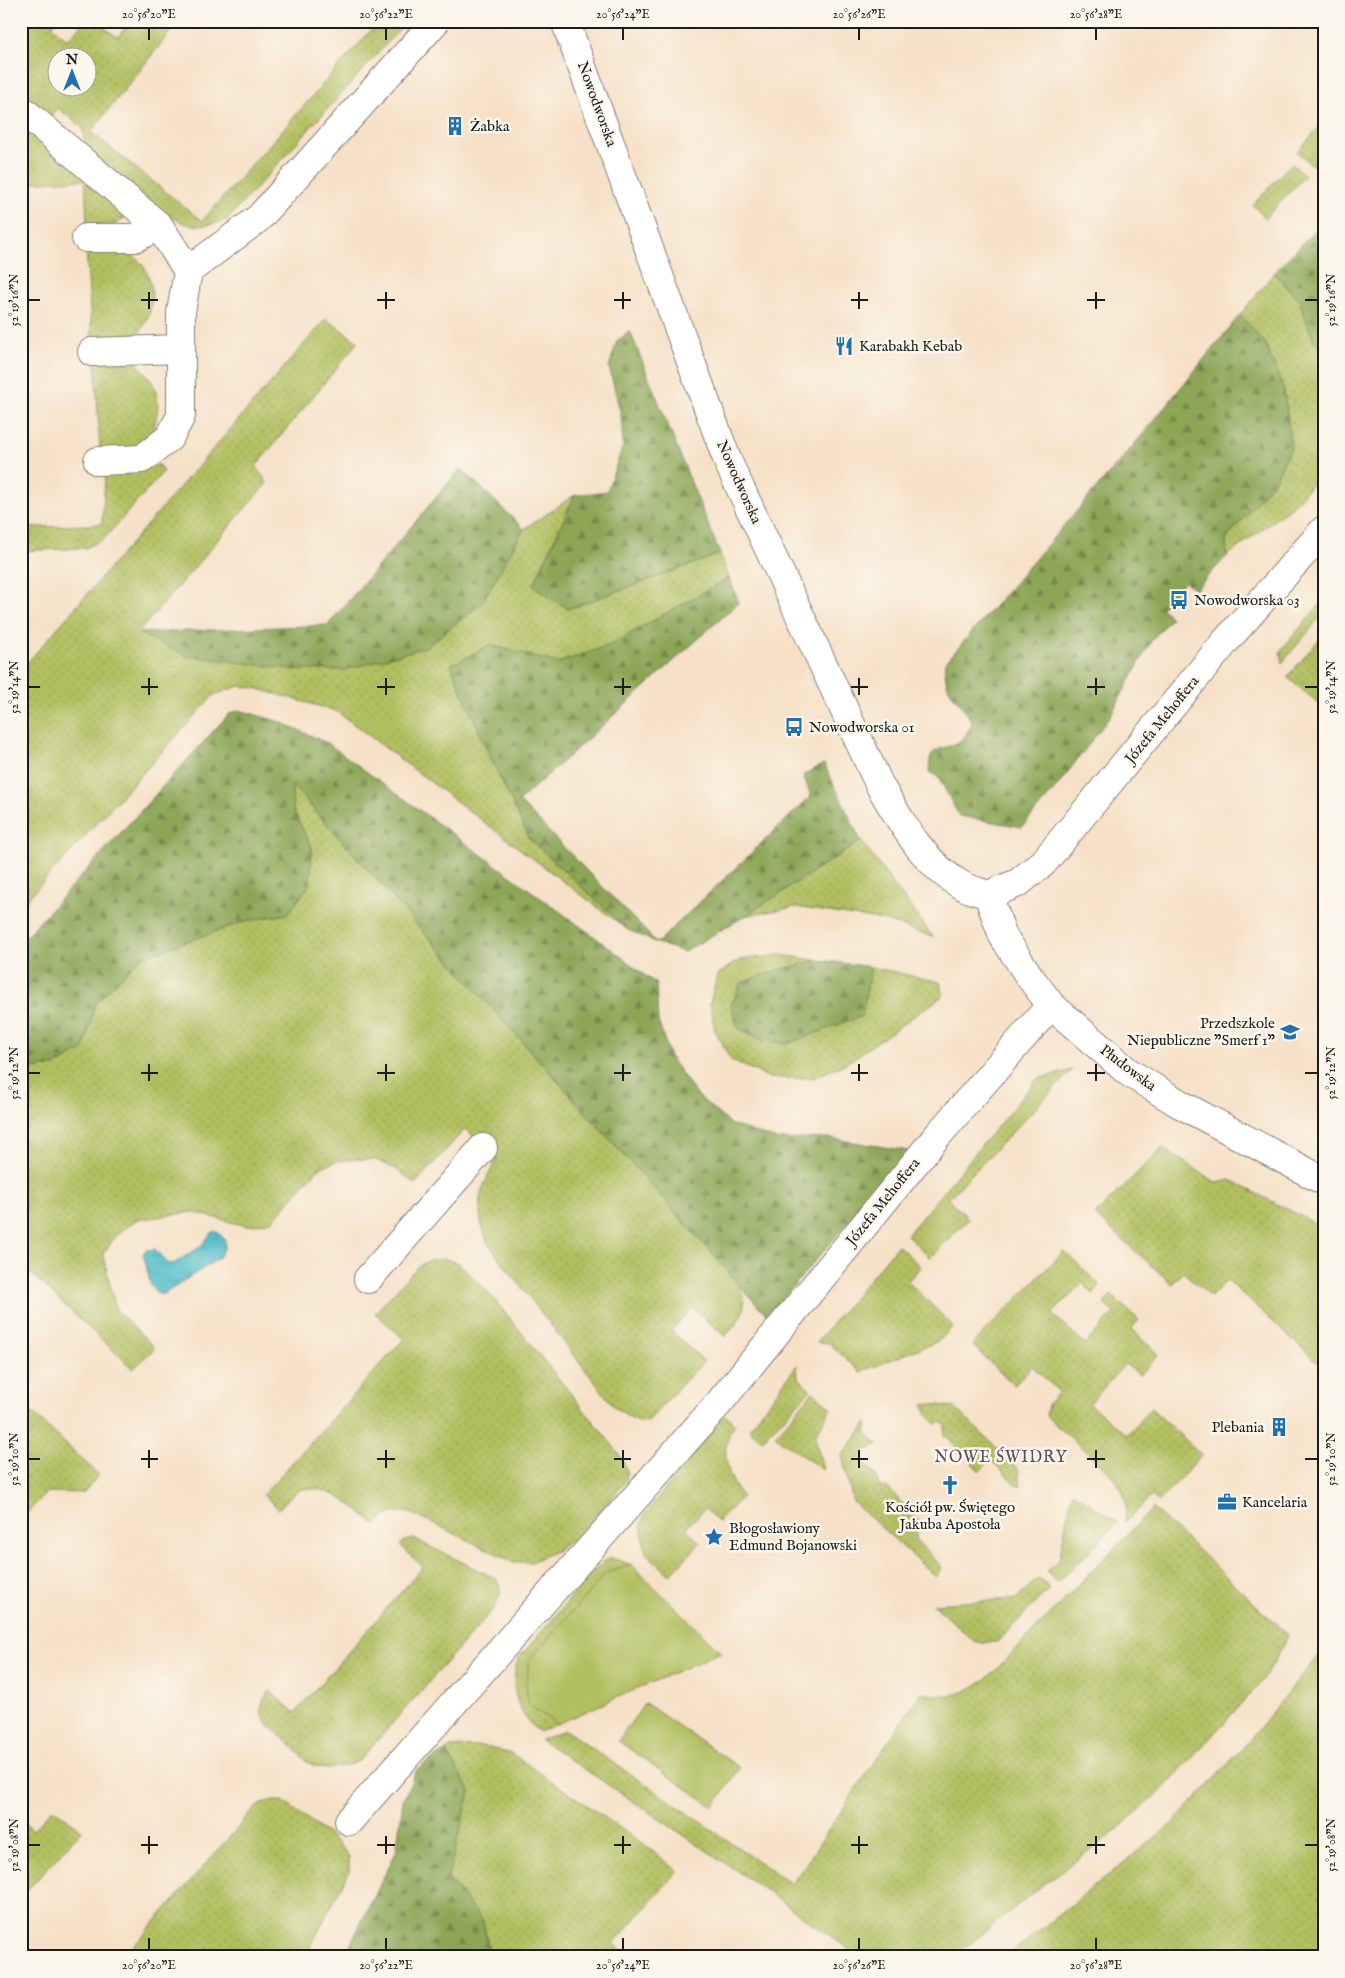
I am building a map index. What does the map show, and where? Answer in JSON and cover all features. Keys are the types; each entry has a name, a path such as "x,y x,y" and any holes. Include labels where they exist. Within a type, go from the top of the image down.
{"street":[{"path":"188,271 259,218 436,21"},
{"name":"Nowodworska","path":"565,21 728,462 880,786 905,829 939,869 963,886 988,896"},
{"path":"21,109 159,226 188,271 181,312 181,416 169,438 142,459 98,461"},
{"path":"86,238 135,238 159,226"},
{"path":"92,352 181,349"},
{"name":"Józefa Mehoffera","path":"988,896 1018,883 1043,863 1225,642 1324,530"},
{"name":"Płudowska","path":"988,896 1003,936 1051,1005 1128,1072 1172,1100 1324,1182"},
{"name":"Józefa Mehoffera","path":"349,1821 719,1403 938,1135 1051,1005"},
{"path":"368,1279 483,1148"}],"green space":[{"path":"21,21 56,21 52,26 68,40 84,21 94,21 118,37 130,21 169,21 175,26 91,132 202,221 379,21 407,21 227,220 209,225 190,225 178,221 165,213 85,148 83,128 58,108 49,118 21,95"},
{"path":"21,121 125,206 124,218 115,225 87,226 85,180 21,183"},
{"path":"1324,122 1324,153 1313,166 1297,152"},
{"path":"1291,164 1306,175 1265,218 1253,205"},
{"path":"1318,227 1324,229 1324,349 1314,341 1299,300 1274,273"},
{"path":"86,249 121,250 132,255 147,272 151,283 151,307 148,318 138,334 133,337 109,340 92,339"},
{"path":"1274,273 1299,300 1314,341 1324,349 1324,470 1294,505 1227,556 1226,539 1274,481 1291,448 1284,390 1264,341 1240,315"},
{"path":"1240,315 1264,341 1284,390 1291,448 1274,481 1226,539 1227,556 1195,590 1185,581 1162,608 1171,618 1152,640 1109,718 1055,789 1022,827 959,816 938,776 929,772 931,756 934,752 960,741 972,724 968,715 950,690 945,673 946,662 1133,446"},
{"path":"326,319 358,342 256,466 267,483 138,633 226,659 299,670 481,604 524,529 575,495 533,586 568,609 720,554 729,578 610,645 558,663 490,645 451,665 490,757 529,838 628,930 336,711 255,688 239,686 214,695 21,906 21,670"},
{"path":"630,331 720,554 568,609 533,586 575,495 607,491 623,446 621,415 609,367 617,341"},
{"path":"95,360 137,364 152,382 158,402 157,413 146,445 100,450"},
{"path":"159,465 163,472 104,539 86,548 21,551 21,528 102,524 105,475 134,474 143,467"},
{"path":"461,468 524,529 481,604 426,647 345,670 299,670 187,656 138,633 328,625"},
{"path":"729,578 739,602 519,801 657,943 628,930 529,838 490,757 451,665 490,645 558,663 610,645"},
{"path":"1324,600 1324,613 1282,663 1280,651"},
{"path":"1324,634 1324,708 1287,677"},
{"path":"239,710 281,722 327,743 610,948 656,984 658,1021 670,1057 696,1094 730,1124 777,1140 828,1138 909,1151 768,1316 292,785 293,810 312,848 310,884 288,914 246,921 142,957 95,1004 84,1049 55,1066 21,1070 21,942 229,714"},
{"path":"824,764 861,841 745,916 684,952 657,943 811,796 803,775"},
{"path":"291,784 728,1271 740,1289 744,1304 743,1311 725,1336 692,1308 671,1331 704,1361 647,1422 635,1420 615,1408 488,1244 479,1209 485,1182 497,1159 465,1129 415,1184 396,1169 376,1160 355,1159 337,1161 319,1168 272,1221 247,1226 192,1212 136,1220 118,1233 103,1254 116,1310 155,1348 133,1369 27,1270 21,1276 21,1070 55,1066 84,1049 95,1004 142,957 246,921 288,913 310,884 312,848 293,810"},
{"path":"861,841 933,937 886,921 795,907 745,916"},
{"path":"779,955 871,967 940,982 943,996 847,1063 813,1078 770,1078 731,1060 715,1031 710,1003 717,975 739,960"},
{"path":"817,960 871,967 862,1016 787,1044 764,1041 738,1028 731,1005 741,983 768,973"},
{"path":"1072,1070 948,1199 969,1219 930,1258 907,1235 1037,1079"},
{"path":"1162,1148 1217,1183 1230,1180 1324,1228 1324,1368 1227,1280 1211,1297 1183,1272 1172,1284 1095,1215"},
{"path":"898,1245 921,1267 908,1281 953,1326 939,1341 860,1372 829,1343 817,1342"},
{"path":"1064,1251 1100,1285 1093,1294 1082,1283 1052,1314 1085,1344 1114,1313 1104,1304 1111,1295 1139,1320 1131,1329 1159,1355 1140,1375 1125,1364 1089,1404 1127,1435 1151,1408 1202,1455 1159,1502 1152,1496 1125,1522 1125,1499 1118,1484 1100,1464 1046,1416 1048,1404 1059,1392 1032,1366 1014,1386 972,1345"},
{"path":"445,1259 459,1263 490,1294 618,1452 627,1470 626,1481 583,1531 558,1550 531,1562 514,1562 411,1513 400,1512 392,1514 376,1525 361,1512 333,1494 323,1490 313,1488 300,1490 290,1497 279,1509 263,1495 404,1339 375,1313 417,1267 430,1260"},
{"path":"797,1365 798,1377 811,1390 762,1440 749,1429"},
{"path":"813,1392 831,1408 815,1436 823,1470 775,1436"},
{"path":"21,1402 99,1475 83,1493 47,1492 21,1520"},
{"path":"923,1403 954,1407 1018,1468 1021,1485 1016,1485 993,1462 989,1462 979,1472 972,1463 972,1454 968,1450 961,1452 945,1435 945,1426 941,1422 936,1424 926,1414"},
{"path":"725,1415 735,1424 727,1442 726,1461 732,1480 742,1497 718,1522 705,1509 686,1528 700,1543 670,1575 646,1553 641,1526 644,1515"},
{"path":"867,1423 867,1434 878,1444 870,1449 866,1449 863,1453 864,1465 868,1466 877,1477 878,1484 882,1488 887,1487 906,1507 906,1513 910,1517 915,1517 922,1524 917,1529 916,1540 942,1567 936,1577 853,1502 842,1455"},
{"path":"1072,1492 1118,1522 1057,1584 1047,1570 1059,1560"},
{"path":"1153,1508 1288,1635 1275,1661 1259,1685 1161,1791 1116,1831 1044,1884 954,1957 860,1957 764,1889 541,1740 565,1730 792,1884 921,1693 952,1695 960,1693 975,1686 993,1673"},
{"path":"414,1539 497,1579 501,1591 495,1607 359,1761 341,1767 329,1768 311,1764 266,1721 261,1707 264,1699 270,1691 295,1713 423,1567 400,1545 405,1541"},
{"path":"612,1558 632,1565 606,1573 529,1705 557,1724 539,1732 525,1717 516,1699 514,1680 518,1659 593,1572 604,1561"},
{"path":"632,1565 721,1652 557,1724 529,1705 526,1685 529,1661 606,1573"},
{"path":"1038,1579 1044,1582 1049,1589 997,1642 975,1642 933,1604 1016,1599"},
{"path":"1317,1657 1324,1663 1324,1957 1006,1957 1173,1823 1249,1741"},
{"path":"645,1703 740,1768 713,1807 618,1741"},
{"path":"482,1746 512,1754 642,1843 678,1871 614,1943 629,1957 490,1957 483,1921 448,1878 470,1792 446,1750 449,1748"},
{"path":"446,1750 470,1791 448,1878 483,1921 490,1957 344,1957 396,1852 403,1800 417,1769"},
{"path":"268,1801 283,1801 333,1838 349,1856 349,1872 305,1957 124,1957 255,1808"},
{"path":"53,1808 82,1830 21,1897 21,1819 33,1830"}],"water":[{"path":"213,1231 219,1233 225,1240 225,1246 219,1258 164,1294 158,1294 151,1286 143,1253 147,1250 155,1249 167,1263 173,1264 200,1247"}],"place":[{"name":"Żabka","path":"455,126"},
{"name":"Karabakh Kebab","path":"844,346"},
{"name":"Nowodworska 03","path":"1179,600"},
{"name":"Nowodworska 01","path":"794,727"},
{"name":"Przedszkole Niepubliczne \"Smerf 1\"","path":"1290,1032"},
{"name":"Plebania","path":"1279,1427"},
{"name":"Kościół pw. Świętego Jakuba Apostoła","path":"950,1485"},
{"name":"Kancelaria","path":"1227,1502"},
{"name":"Błogosławiony Edmund Bojanowski","path":"714,1537"}],"district":[{"name":"NOWE ŚWIDRY","path":"1001,1458"}]}
